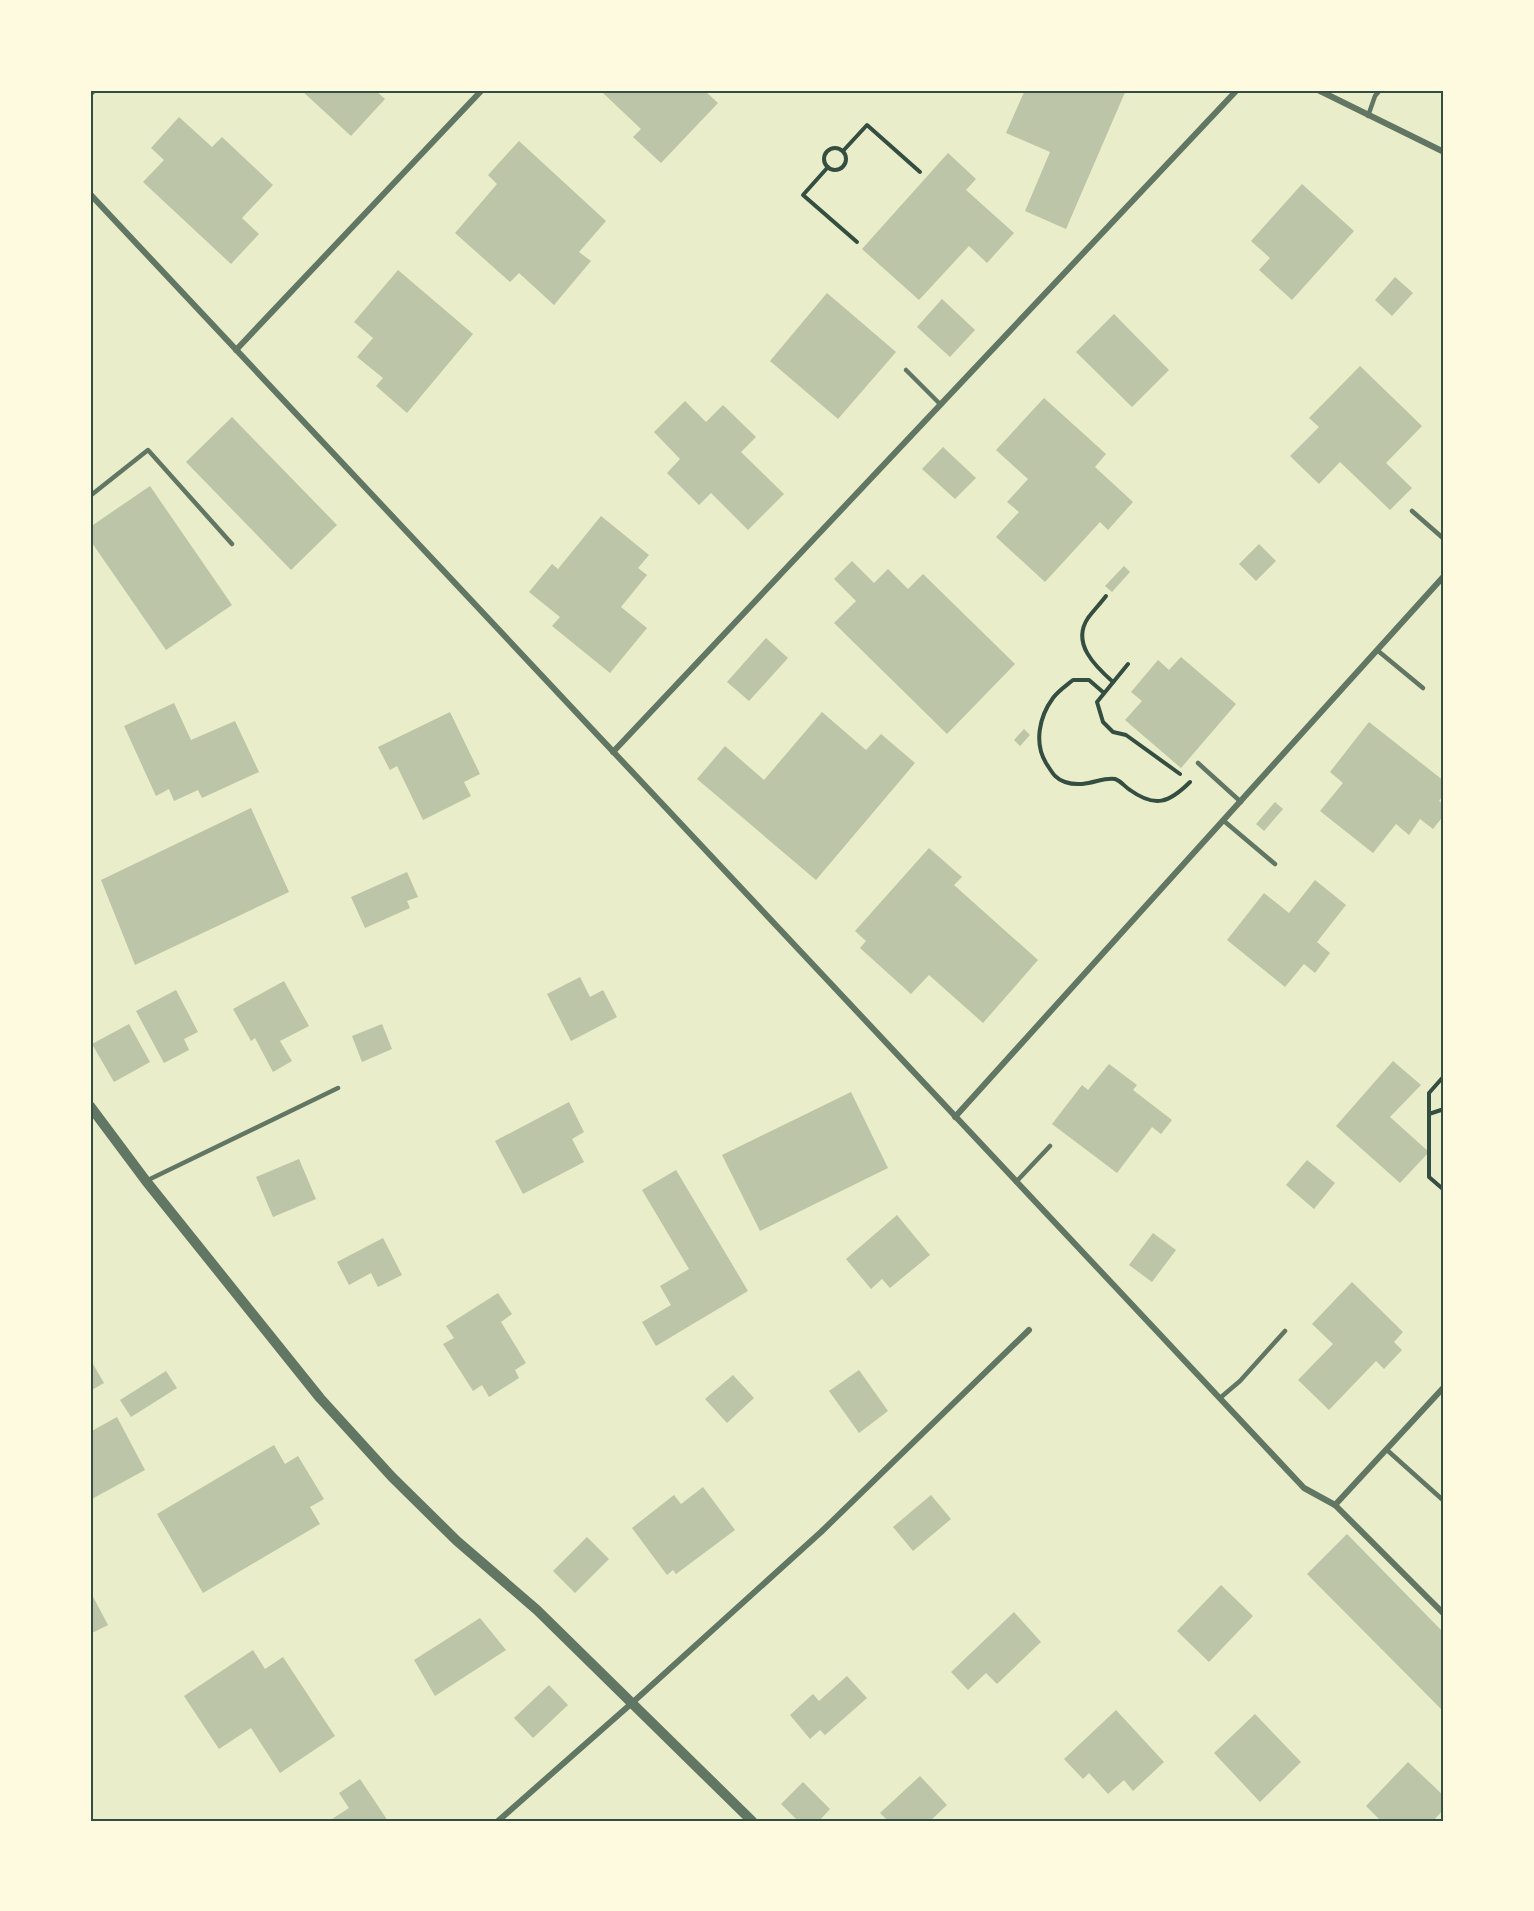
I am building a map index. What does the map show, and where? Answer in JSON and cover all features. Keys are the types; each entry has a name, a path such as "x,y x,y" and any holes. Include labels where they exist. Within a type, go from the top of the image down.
{"street":[{"path":"236,350 482,90"},
{"path":"613,752 1237,90"},
{"path":"1318,90 1444,152"},
{"path":"90,194 1304,1488 1335,1505 1444,1614"},
{"path":"956,1117 1444,576"},
{"path":"90,1106 146,1181 320,1398 392,1477 457,1541 537,1610 752,1821"},
{"path":"498,1821 821,1532 1029,1330"},
{"path":"1335,1505 1444,1387"}],"lane":[{"path":"90,95 95,90"},
{"path":"1368,116 1375,96 1380,90"},
{"path":"906,370 941,405"},
{"path":"90,496 148,450 232,544"},
{"path":"1412,511 1444,539"},
{"path":"1377,650 1423,688"},
{"path":"1198,763 1241,802"},
{"path":"1224,821 1275,864"},
{"path":"146,1181 338,1088"},
{"path":"1016,1182 1050,1146"},
{"path":"1220,1398 1240,1381 1285,1331"},
{"path":"1387,1450 1444,1501"}],"path":[{"path":"843,151 867,125 920,172"},
{"path":"837,148 843,151 847,158 843,168 837,170 828,168 824,162 826,153 837,148"},
{"path":"828,168 803,195 856,242"},
{"path":"1107,596 1087,620 1083,632 1084,647 1097,667 1113,682"},
{"path":"1128,664 1097,702 1103,722 1113,732 1126,735 1181,775"},
{"path":"1104,693 1089,680 1073,680 1054,696 1044,713 1038,738 1039,749 1056,778 1078,785 1113,778 1151,802 1168,799 1190,781 1195,785"},
{"path":"1444,1076 1429,1093 1429,1177 1444,1190"},
{"path":"1429,1114 1444,1109"}],"building":[{"path":"301,90 375,90 385,99 351,136"},
{"path":"607,90 704,90 718,103 661,163 633,137 641,129 603,93"},
{"path":"1025,90 1126,90 1066,229 1025,211 1050,152 1006,133"},
{"path":"179,117 212,147 222,137 273,185 242,218 259,234 231,264 143,182 164,160 151,148"},
{"path":"519,141 606,221 579,252 591,261 554,305 519,273 510,282 455,233 497,184 488,175"},
{"path":"948,153 976,179 966,190 1014,233 987,263 969,246 919,300 862,249"},
{"path":"1302,184 1354,231 1292,300 1259,270 1270,258 1251,241"},
{"path":"398,270 473,334 407,413 376,386 383,378 357,357 373,338 354,322"},
{"path":"1395,277 1413,293 1392,316 1375,300"},
{"path":"827,293 896,352 838,419 770,361"},
{"path":"942,299 975,330 950,357 917,327"},
{"path":"1114,314 1169,370 1132,407 1076,352"},
{"path":"1360,366 1422,426 1386,463 1412,488 1390,510 1340,462 1319,484 1290,456 1319,427 1309,418"},
{"path":"1044,398 1106,454 1095,467 1133,502 1108,530 1100,522 1045,582 996,537 1019,512 1007,502 1028,479 996,450"},
{"path":"685,401 706,422 723,405 756,437 741,452 784,494 748,530 711,493 699,505 667,473 680,459 654,432"},
{"path":"232,417 337,525 291,570 186,462"},
{"path":"943,447 976,478 955,499 922,469"},
{"path":"150,486 232,605 166,650 90,540 90,527"},
{"path":"601,516 649,555 638,568 647,575 621,607 647,628 610,673 552,626 560,617 529,592 552,564 558,569"},
{"path":"1259,544 1276,561 1256,581 1239,564"},
{"path":"852,561 874,583 888,569 908,589 923,574 1015,664 947,734 834,623 856,601 834,579"},
{"path":"1124,566 1130,572 1112,592 1105,586"},
{"path":"766,638 788,658 749,701 727,682"},
{"path":"1181,657 1236,704 1181,768 1125,720 1142,701 1131,692 1158,660 1169,670"},
{"path":"174,703 191,740 235,721 259,772 202,798 198,790 174,801 169,789 156,796 124,726"},
{"path":"450,712 480,774 464,782 471,796 423,820 397,766 390,770 378,747"},
{"path":"822,712 866,750 881,734 915,763 816,880 697,779 725,746 764,780"},
{"path":"1369,722 1444,781 1444,794 1439,801 1444,805 1444,815 1433,829 1420,819 1409,835 1396,824 1373,853 1320,811 1343,783 1330,772"},
{"path":"1024,729 1030,735 1020,746 1014,740"},
{"path":"1275,802 1283,809 1264,831 1256,824"},
{"path":"251,808 289,892 135,965 101,880"},
{"path":"929,848 962,877 954,885 1038,960 983,1023 929,975 911,994 860,948 866,941 855,931"},
{"path":"407,872 418,897 407,901 410,908 365,928 351,897"},
{"path":"1315,880 1346,905 1317,942 1330,953 1315,973 1304,964 1285,987 1227,940 1264,893 1289,913"},
{"path":"580,977 590,997 603,990 617,1017 571,1041 547,994"},
{"path":"284,981 309,1026 280,1041 292,1061 273,1072 255,1038 251,1041 233,1009"},
{"path":"176,990 198,1032 184,1039 189,1050 164,1063 136,1011"},
{"path":"129,1024 150,1062 114,1082 92,1044"},
{"path":"382,1024 392,1049 362,1062 352,1036"},
{"path":"1393,1061 1421,1085 1390,1117 1429,1152 1400,1183 1336,1126"},
{"path":"1109,1064 1137,1085 1133,1090 1172,1120 1161,1134 1152,1127 1117,1173 1052,1124 1082,1085 1088,1090"},
{"path":"851,1092 888,1168 760,1231 722,1155"},
{"path":"569,1102 584,1132 572,1139 584,1162 523,1194 495,1141"},
{"path":"299,1159 316,1199 273,1217 256,1177"},
{"path":"1307,1160 1335,1183 1314,1209 1286,1185"},
{"path":"676,1170 748,1291 656,1346 642,1322 671,1305 660,1286 689,1269 642,1190"},
{"path":"897,1215 930,1255 890,1288 882,1279 871,1289 846,1259"},
{"path":"1153,1233 1176,1250 1152,1282 1129,1265"},
{"path":"383,1238 402,1275 378,1287 371,1273 349,1285 337,1262"},
{"path":"1352,1282 1403,1332 1394,1342 1402,1350 1384,1369 1376,1361 1329,1410 1298,1380 1333,1344 1312,1324"},
{"path":"498,1293 512,1314 501,1322 526,1363 515,1370 519,1378 489,1397 482,1385 473,1391 443,1344 454,1338 446,1326"},
{"path":"90,1359 104,1383 90,1391"},
{"path":"859,1370 888,1411 859,1433 829,1391"},
{"path":"166,1371 177,1388 131,1417 120,1400"},
{"path":"733,1375 754,1398 727,1423 705,1399"},
{"path":"117,1417 145,1470 90,1500 90,1432"},
{"path":"274,1445 285,1464 298,1456 324,1499 310,1507 320,1524 203,1593 157,1514"},
{"path":"703,1487 735,1530 676,1574 673,1570 667,1575 632,1528 674,1495 681,1504"},
{"path":"931,1495 951,1519 913,1551 893,1527"},
{"path":"1347,1534 1444,1633 1444,1712 1307,1574"},
{"path":"587,1537 609,1559 575,1593 553,1571"},
{"path":"1221,1585 1253,1616 1209,1662 1177,1631"},
{"path":"90,1591 108,1625 90,1634"},
{"path":"1014,1612 1041,1642 997,1684 986,1673 968,1690 951,1672"},
{"path":"480,1618 506,1650 435,1696 414,1660"},
{"path":"253,1650 265,1669 283,1657 335,1736 280,1773 251,1728 219,1749 184,1696"},
{"path":"847,1676 867,1698 825,1735 820,1730 810,1739 790,1715 813,1694 819,1701"},
{"path":"549,1685 568,1705 533,1738 514,1718"},
{"path":"1116,1710 1164,1762 1133,1791 1124,1780 1108,1794 1089,1773 1083,1779 1064,1759"},
{"path":"1255,1714 1301,1762 1260,1802 1214,1753"},
{"path":"1408,1762 1444,1796 1444,1809 1433,1821 1381,1821 1366,1806"},
{"path":"920,1776 947,1805 930,1821 888,1821 880,1813"},
{"path":"360,1779 388,1821 329,1821 349,1808 339,1793"},
{"path":"803,1782 830,1809 819,1821 798,1821 781,1804"}]}
